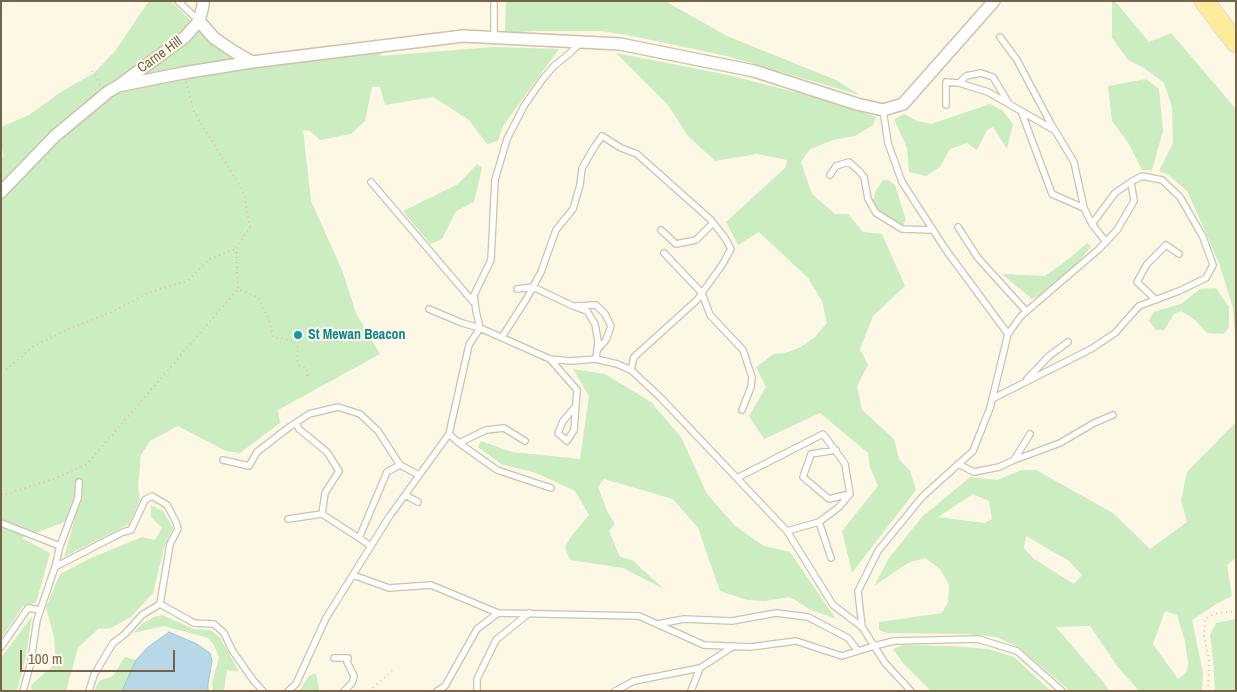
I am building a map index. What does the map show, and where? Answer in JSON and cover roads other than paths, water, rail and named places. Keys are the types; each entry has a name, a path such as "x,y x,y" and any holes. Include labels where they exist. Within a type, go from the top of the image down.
{"main road":[{"path":"1204,1 1236,43"}],"street":[{"path":"203,1 199,21 214,38 233,52 252,62"},
{"path":"113,89 183,73 252,62 463,36 620,44 754,71 857,104 883,110 903,104 994,1"},
{"name":"Carne Hill","path":"1,192 55,136 113,89 185,37 199,21"}],"lane":[{"path":"178,1 199,21"},
{"path":"494,1 494,38"},
{"path":"1000,37 1017,60 1074,162 1084,208 1092,224 1106,242"},
{"path":"288,691 296,684 326,618 353,574 389,517 449,434 469,345 480,328 474,295 491,260 494,235 495,180 508,139 524,106 542,80 554,66 581,42"},
{"path":"959,83 966,76 981,73 994,77 1009,104"},
{"path":"946,105 946,82 959,83 988,92 1056,131"},
{"path":"883,110 888,143 902,182 932,230 1008,334"},
{"path":"1020,111 1052,194 1084,208"},
{"path":"502,337 541,272 556,230 572,209 580,185 582,168 602,136 621,148 637,154 713,223 731,249 697,300 634,357 631,370"},
{"path":"830,175 836,166 849,162 864,177 868,199 876,213 902,229 932,230"},
{"path":"992,399 1090,349 1115,333 1139,306 1179,291 1206,278 1213,265 1203,238 1180,197 1162,180 1142,176 1130,182 1115,193 1092,224"},
{"path":"370,182 475,304"},
{"path":"862,627 858,591 878,552 922,497 972,451 990,408 1008,334 1026,311 1099,250 1116,230 1134,201 1130,182"},
{"path":"661,230 676,244 696,240 713,223"},
{"path":"958,227 978,258 1026,311"},
{"path":"1156,300 1137,282 1147,264 1166,245 1179,254"},
{"path":"664,253 702,293 710,314 743,350 752,377 751,387 742,410"},
{"path":"516,289 533,287 587,311 595,324 598,341 596,360"},
{"path":"573,306 596,305 605,314 611,326 606,340 597,351"},
{"path":"429,309 502,337 550,359 571,361 596,360 617,364 631,370 660,397 787,531 833,604 862,627 885,663 911,691"},
{"path":"1024,383 1049,356 1068,342"},
{"path":"550,359 577,390 574,430 567,441 558,433 563,421 575,407"},
{"path":"223,460 249,466 257,452 309,414 338,407 360,414 378,431 400,465 420,475"},
{"path":"958,464 974,472 999,467 1060,443 1094,423 1113,415"},
{"path":"296,423 299,429 327,452 339,471 325,493 322,514"},
{"path":"459,443 486,430 504,428 525,441"},
{"path":"449,434 497,470 551,488"},
{"path":"737,478 823,434 845,464 850,494 839,508 819,522 787,531"},
{"path":"1014,460 1030,434"},
{"path":"836,450 811,454 803,477 829,499 850,494"},
{"path":"359,538 387,472 400,465"},
{"path":"23,691 30,666 37,620 55,568 60,546 78,498 79,482"},
{"path":"405,495 418,502"},
{"path":"55,568 131,530 145,500 152,496 166,505 176,522 178,529 170,544 160,604 142,615 125,634 113,643 94,675 89,691"},
{"path":"288,519 322,514 371,546"},
{"path":"819,522 831,558"},
{"path":"1,524 60,546"},
{"path":"353,574 389,588 431,585 498,613 639,616 704,645 750,647 796,641 842,656 894,641 978,639 1017,652 1062,691"},
{"path":"160,604 194,623 214,624 224,633 232,650 263,691"},
{"path":"1,647 28,608 40,610"},
{"path":"437,691 445,686 477,629 498,613"},
{"path":"658,624 684,619 732,621 776,613 808,617 848,638 858,651"},
{"path":"477,691 477,679 496,640 529,614"},
{"path":"614,691 634,681 700,668 734,646"},
{"path":"334,658 348,658 347,662 354,676 352,683 344,691"},
{"path":"690,691 700,668"}],"water":[{"path":"169,632 197,644 210,653 212,661 208,691 122,691 136,660 148,647"}],"place":[{"name":"St Mewan Beacon","path":"298,335"}]}
